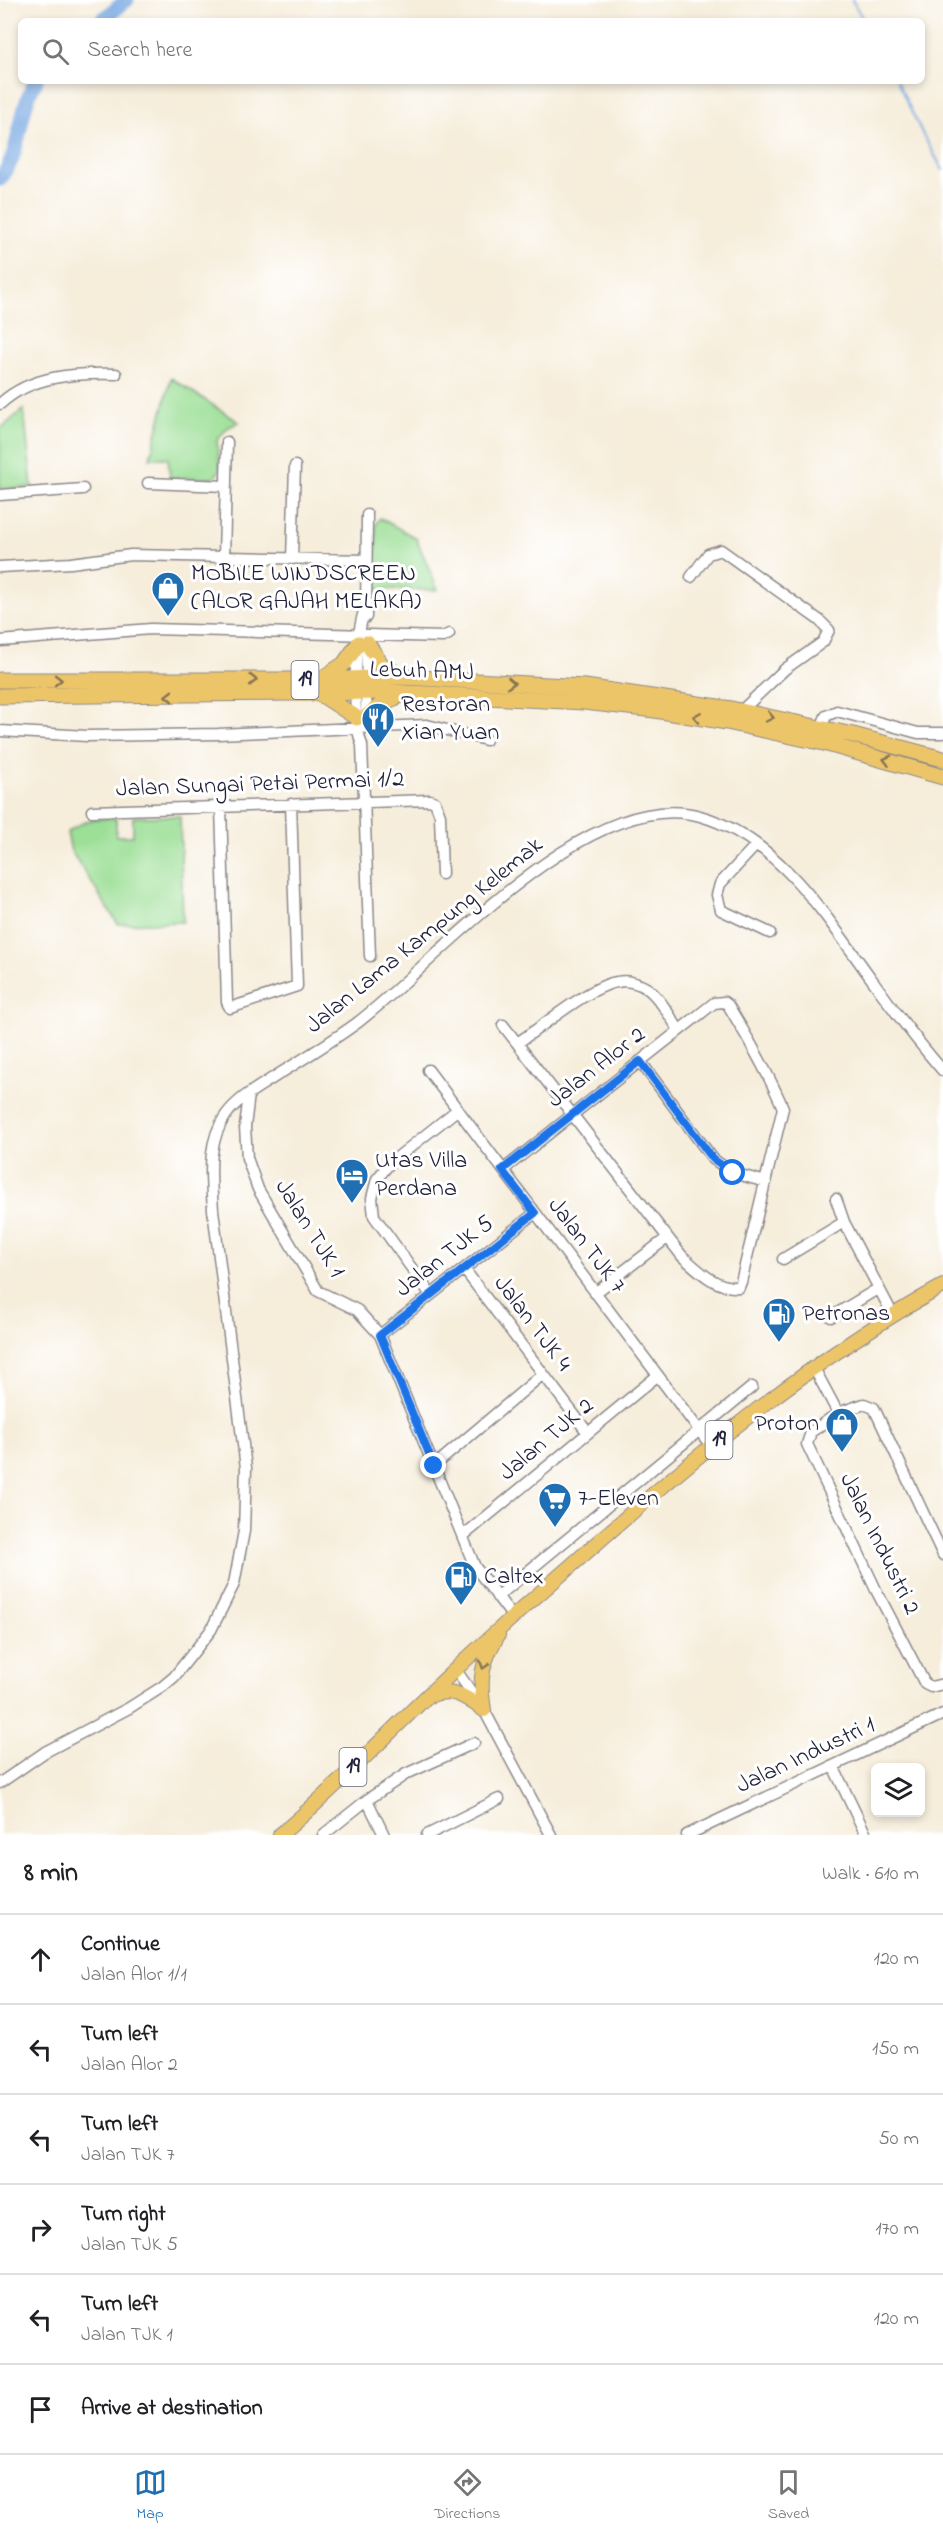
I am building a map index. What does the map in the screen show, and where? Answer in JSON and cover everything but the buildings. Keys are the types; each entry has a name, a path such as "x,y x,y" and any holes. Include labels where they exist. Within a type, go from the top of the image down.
{"highway":[{"path":"363,638 381,664 404,685 361,723 319,687 344,664 363,638"},
{"name":"Lebuh AMJ","path":"0,680 319,687"},
{"name":"Lebuh AMJ","path":"0,696 361,685 585,687 741,711 821,728 943,759"},
{"name":"Lebuh AMJ","path":"404,685 656,710 728,722 824,743 943,777"}],"main road":[{"name":"19","path":"280,1835 455,1669 711,1446 814,1368 893,1315 943,1286"},
{"path":"484,1710 480,1687 483,1666 509,1621"},
{"path":"424,1698 443,1691 454,1692 484,1710"}],"street":[{"path":"0,404 27,387 55,378 85,373 116,374"},
{"path":"224,557 226,442"},
{"path":"292,559 295,466"},
{"path":"148,483 226,486"},
{"path":"0,495 83,489"},
{"path":"367,515 361,723 370,956"},
{"path":"691,577 708,554 721,550 819,620 829,630 823,642 784,669 741,711"},
{"path":"0,567 71,563 131,555 366,560"},
{"path":"0,641 151,629 363,638 443,637 449,634"},
{"path":"821,728 826,716 837,711 918,733 943,733"},
{"path":"0,731 87,736 218,734 361,723 427,725 486,740"},
{"name":"Jalan Sungai Petai Permai 1/2","path":"92,811 430,800 435,802 440,815 442,874"},
{"path":"221,807 227,1002 230,1008 297,986 291,804"},
{"name":"Jalan Lama Kampung Kelemak","path":"0,1783 45,1752 129,1708 162,1687 179,1670 210,1630 234,1584 244,1531 246,1468 213,1210 210,1169 214,1140 219,1126 226,1114 249,1094 358,1022 530,872 590,837 638,818 662,813 683,813 716,821 756,845 778,863 821,908 905,1026 943,1071"},
{"path":"756,845 720,884 717,895 721,910 770,933"},
{"path":"517,1043 596,990 616,982 626,981 647,988 655,995 679,1030"},
{"name":"Jalan Alor 2","path":"502,1170 679,1030 718,1002 728,1005 744,1030 783,1108 766,1182"},
{"path":"503,1024 682,1256 701,1273 724,1287 739,1287 766,1182 733,1173 713,1159 640,1061"},
{"name":"Jalan TJK 7","path":"428,1070 711,1446"},
{"name":"Jalan TJK 1","path":"249,1094 245,1127 247,1158 258,1189 318,1291 357,1310 380,1335 475,1567 497,1597 509,1621"},
{"path":"431,1295 374,1216 372,1198 377,1179 389,1164 457,1110"},
{"path":"836,1199 844,1222 893,1315"},
{"name":"Jalan TJK 5","path":"380,1335 535,1213"},
{"path":"783,1259 844,1222"},
{"path":"595,1293 667,1238"},
{"name":"Jalan TJK 4","path":"464,1269 588,1433"},
{"path":"831,1317 879,1288"},
{"path":"814,1368 838,1413 864,1404 874,1408 943,1555"},
{"path":"434,1466 543,1374"},
{"name":"Jalan TJK 2","path":"463,1536 657,1376"},
{"path":"497,1597 752,1387"},
{"name":"Jalan Industri 2","path":"838,1413 811,1432 807,1444 876,1590 924,1684 931,1687 943,1684"},
{"path":"596,1515 610,1532"},
{"path":"455,1669 484,1710 551,1835"},
{"name":"Jalan Industri 1","path":"687,1835 943,1714"},
{"path":"323,1835 366,1800 406,1774 474,1743"},
{"path":"833,1766 866,1835"},
{"path":"427,1835 499,1799"},
{"path":"366,1800 384,1835"}],"green space":[{"path":"171,378 239,422 227,428 217,441 220,470 214,478 170,478 168,458 150,458"},
{"path":"24,409 32,487 0,489 0,429"},
{"path":"380,518 416,538 438,590 374,589 376,524"},
{"path":"180,816 183,922 118,924 71,851 67,833 78,825 90,821 116,818 116,836 133,836 133,817"}],"waterway":[{"path":"105,18 127,0"},
{"path":"852,0 862,18"},
{"path":"0,179 13,156 26,105 34,84"},
{"path":"898,84 943,170"}],"place":[{"name":"MOBILE WINDSCREEN (ALOR GAJAH MELAKA)","path":"168,617"},
{"name":"Restoran Xian Yuan","path":"378,748"},
{"name":"Utas Villa Perdana","path":"352,1204"},
{"name":"Petronas","path":"779,1343"},
{"name":"Proton","path":"842,1453"},
{"name":"7-Eleven","path":"555,1528"},
{"name":"Caltex","path":"461,1606"}],"route":[{"path":"434,1466 380,1335 535,1213 502,1170 640,1061 713,1159 733,1173"}]}
